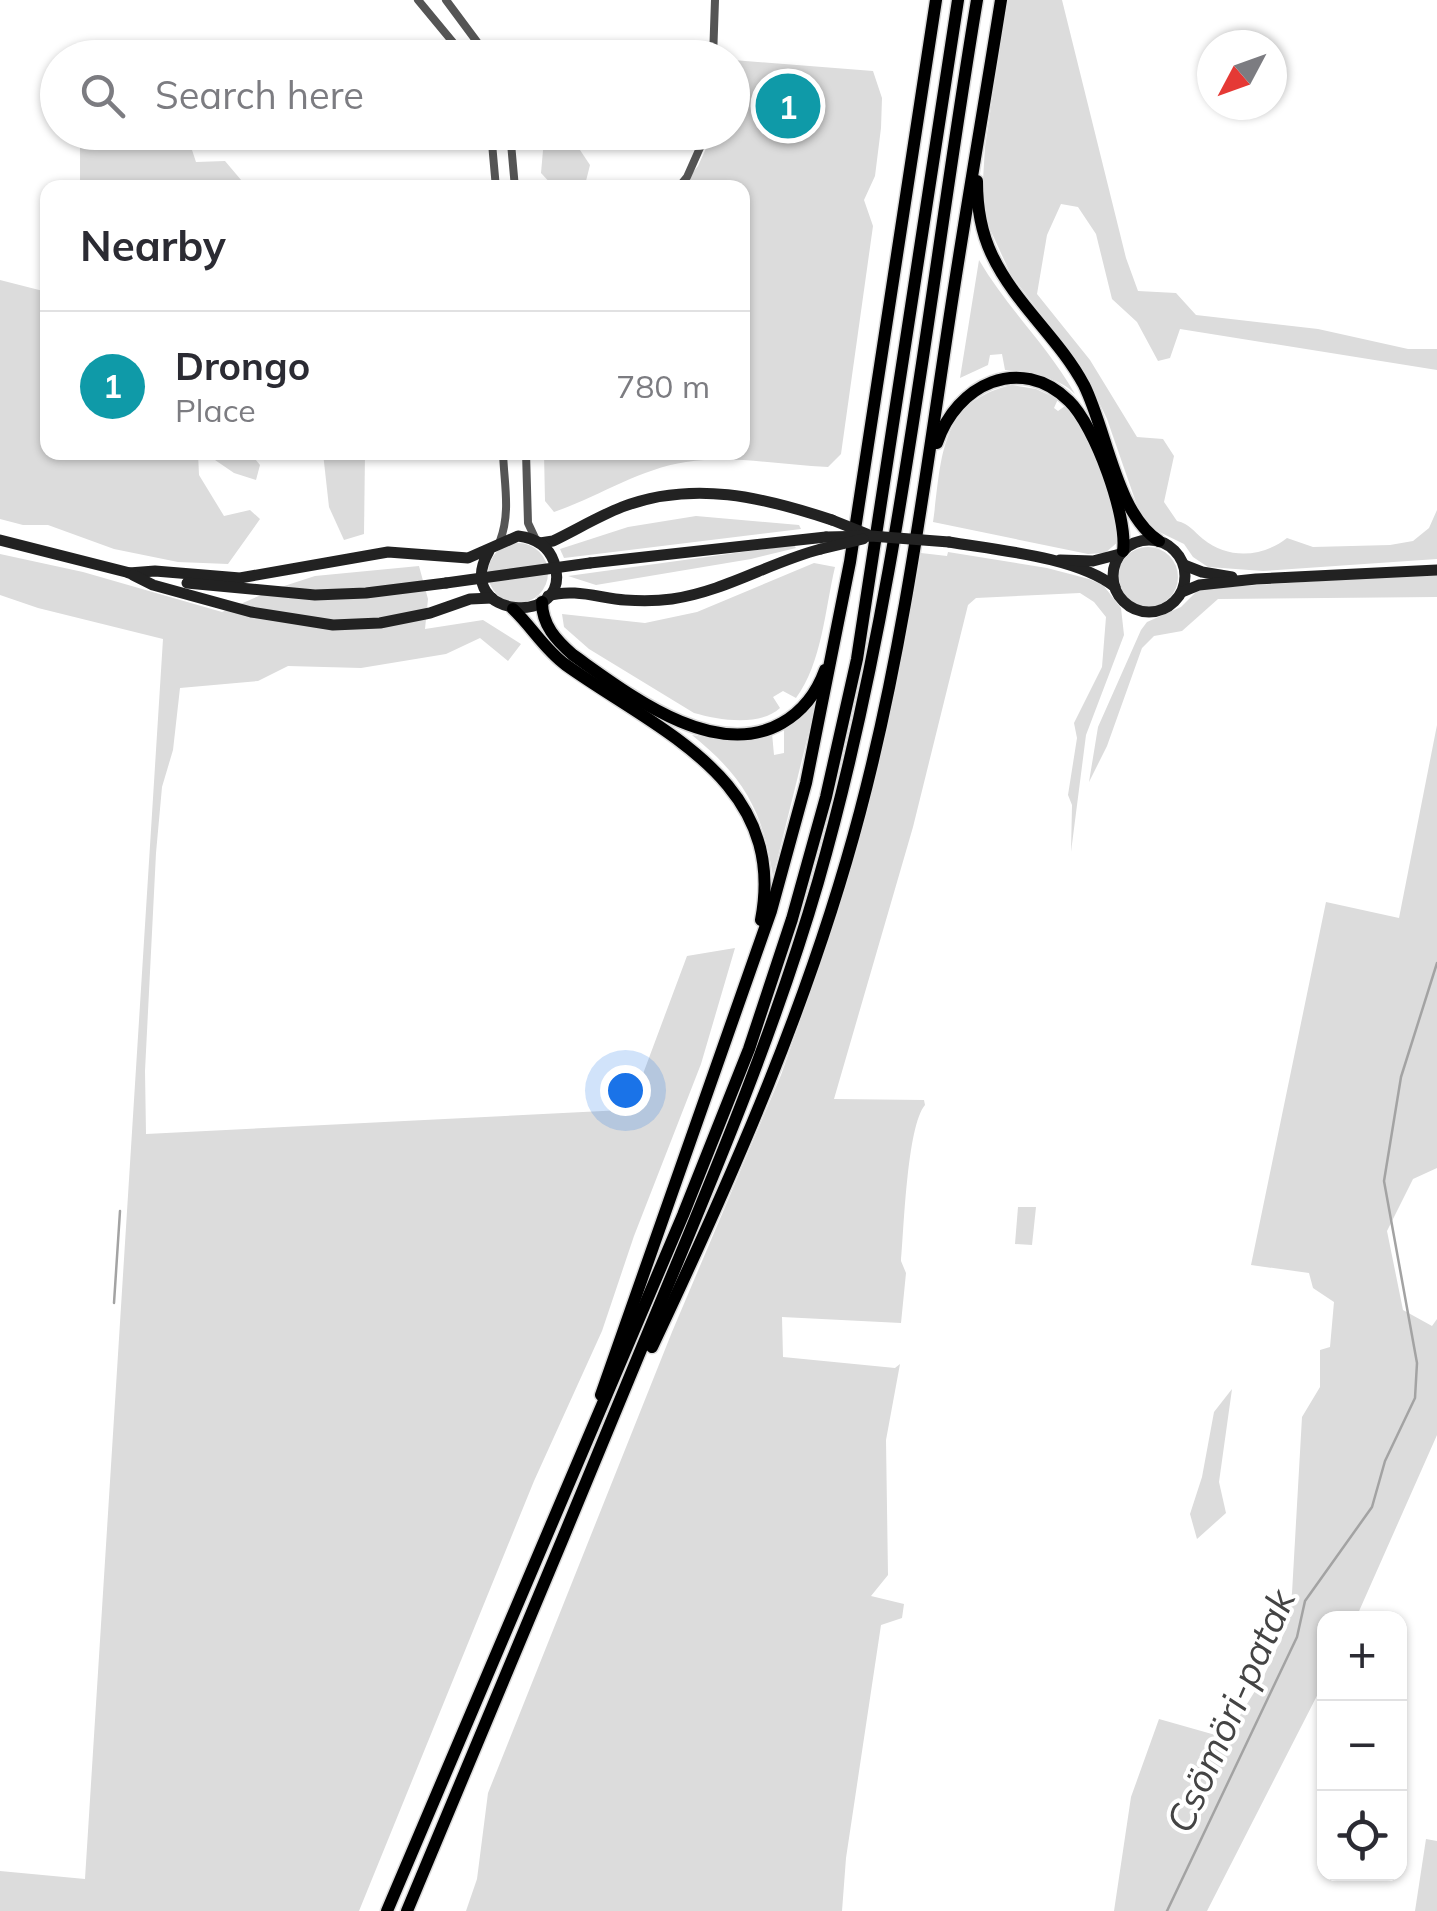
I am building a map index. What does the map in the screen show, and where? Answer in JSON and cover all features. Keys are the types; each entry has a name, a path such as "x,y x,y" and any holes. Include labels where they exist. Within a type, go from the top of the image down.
{"highway":[{"path":"594,1426 605,1378 756,953 806,783 834,649 936,0"},
{"path":"386,1911 683,1216 749,1049 792,919 826,797 857,659 958,0"},
{"path":"406,1911 722,1157 768,1037 813,898 846,777 882,604 977,0"},
{"path":"628,1382 649,1353 775,1071 815,959 859,814 889,694 1001,0"},
{"path":"978,146 978,197 983,234 990,252 1012,292 1083,383 1135,518 1159,541"},
{"path":"928,469 942,426 969,393 1002,380 1031,380 1046,385 1072,404 1088,428 1123,523 1121,553"},
{"path":"545,599 546,624 573,655 675,720 723,735 770,730 794,716 814,694 834,649"},
{"path":"513,610 563,663 682,740 729,785 748,818 761,862 763,908 756,953"}],"main road":[{"path":"492,598 482,578 483,564 500,541 518,536 553,542 627,505 684,494 716,492 757,497 871,536"},
{"path":"0,540 130,573 231,589 315,596 366,593 590,562 871,536 948,542 1047,560 1105,580 1125,603 1145,612 1166,608 1182,592 1199,585 1437,570"},
{"path":"1047,560 1093,561 1121,553 1137,542 1159,541 1170,546 1184,565 1182,592"},
{"path":"538,542 548,550 555,568 556,578 545,599"},
{"path":"130,573 153,585 251,612 334,625 380,623 430,613 470,599 492,598 513,610 569,592 626,600 671,599 725,587 824,543"},
{"path":"130,573 155,571 240,578 388,552 468,558 490,551"},
{"path":"1115,588 1113,576 1121,553"},
{"path":"1184,565 1202,572 1256,579"}],"street":[{"path":"418,0 451,40"},
{"path":"446,0 476,40"},
{"path":"714,40 715,0"},
{"path":"492,150 495,180"},
{"path":"512,150 514,180"},
{"path":"684,180 699,150"},
{"path":"500,541 507,524 504,460"},
{"path":"526,460 528,523 538,542"}],"shaded area":[{"path":"1007,0 1062,0 1126,258 1138,291 1176,293 1196,315 1318,329 1408,349 1437,349 1437,370 1180,329 1170,358 1158,361 1137,322 1112,299 1096,234 1078,207 1061,204 1047,235 1037,294 1090,360 1137,437 1163,439 1174,456 1164,502 1177,521 1213,546 1246,554 1287,538 1313,547 1413,541 1429,528 1437,510 1437,559 1263,571 1208,567 1193,557 1184,544 1151,528 1140,514 1107,419 1082,367 1011,275 984,216 985,147"},
{"path":"750,61 873,71 882,98 881,128 875,176 864,200 873,226 841,454 828,467 740,460 750,460 750,180 687,180 705,150 750,150"},
{"path":"80,150 192,150 196,162 225,161 241,180 80,180"},
{"path":"543,150 580,150 590,165 586,180 548,180 541,173"},
{"path":"979,260 1075,394 1052,379 1005,370 1002,354 990,355 988,365 960,378"},
{"path":"0,280 40,290 40,460 198,460 199,475 224,516 250,510 260,519 228,564 178,562 114,549 48,525 23,525 0,519"},
{"path":"1012,385 1036,389 1058,399 1054,408 1058,411 1070,407 1079,423 1116,523 1119,541 1105,553 1088,554 933,522 942,456 957,419 970,404"},
{"path":"215,460 256,460 260,465 256,480 234,473"},
{"path":"324,460 365,460 364,534 344,540 329,507"},
{"path":"544,460 704,460 652,471 554,512 545,501"},
{"path":"696,516 799,525 801,529 564,558 560,549 628,527"},
{"path":"518,543 539,552 548,573 539,594 518,603 497,594 488,573 497,552"},
{"path":"794,545 796,548 751,559 596,585 568,576"},
{"path":"1148,547 1169,556 1178,577 1169,598 1148,607 1127,598 1118,577 1127,556"},
{"path":"948,552 1047,568 1103,585 1121,608 1124,635 1086,735 1071,852 1072,805 1068,795 1077,738 1074,723 1102,667 1106,617 1080,593 976,598 968,605 913,827 834,1099 924,1100 907,1179 901,1323 782,1317 783,1357 895,1368 900,1364 886,1440 888,1575 871,1596 904,1604 902,1618 881,1625 846,1858 842,1911 466,1911 477,1879 488,1793 672,1332 781,1075 821,962 881,753 921,553 947,556"},
{"path":"0,554 83,572 222,612 315,576 419,566 428,599 425,629 483,620 521,644 508,661 480,638 446,654 361,668 288,666 258,681 180,688 173,750 162,787 156,853 145,1071 146,1134 623,1110 634,1098 687,956 735,948 701,1064 634,1236 602,1331 534,1481 359,1911 0,1911 0,1871 85,1879 163,639 0,595"},
{"path":"814,563 835,567 812,669 796,698 783,691 773,697 780,708 761,718 727,720 694,713 589,649 564,627 562,614 645,623 697,612"},
{"path":"1437,573 1437,597 1218,599 1182,631 1154,636 1142,648 1107,746 1089,782 1098,727 1141,630 1147,622 1181,607 1199,589"},
{"path":"816,703 773,877 763,833 748,797 725,766 692,735 728,741 772,733 774,755 784,753 784,729"},
{"path":"1437,725 1437,1168 1413,1179 1387,1231 1403,1310 1432,1326 1437,1319 1437,1435 1359,1611 1317,1611 1317,1696 1207,1911 1114,1911 1131,1797 1159,1719 1226,1738 1263,1678 1286,1629 1292,1593 1302,1417 1320,1387 1320,1350 1330,1347 1334,1302 1313,1288 1309,1273 1251,1265 1326,902 1399,918"},
{"path":"1018,1207 1036,1207 1032,1245 1015,1244"},
{"path":"1232,1389 1219,1482 1226,1513 1197,1539 1190,1514 1202,1477 1214,1412"},
{"path":"1426,1839 1437,1841 1437,1911 1415,1911"}],"waterway":[{"name":"Csömöri-patak","path":"1167,1911 1297,1637 1305,1601 1372,1507 1385,1461 1415,1398 1417,1363 1384,1181 1401,1077 1437,963"},
{"path":"114,1303 120,1211"}],"place":[{"name":"Drongo","path":"788,106"}]}
